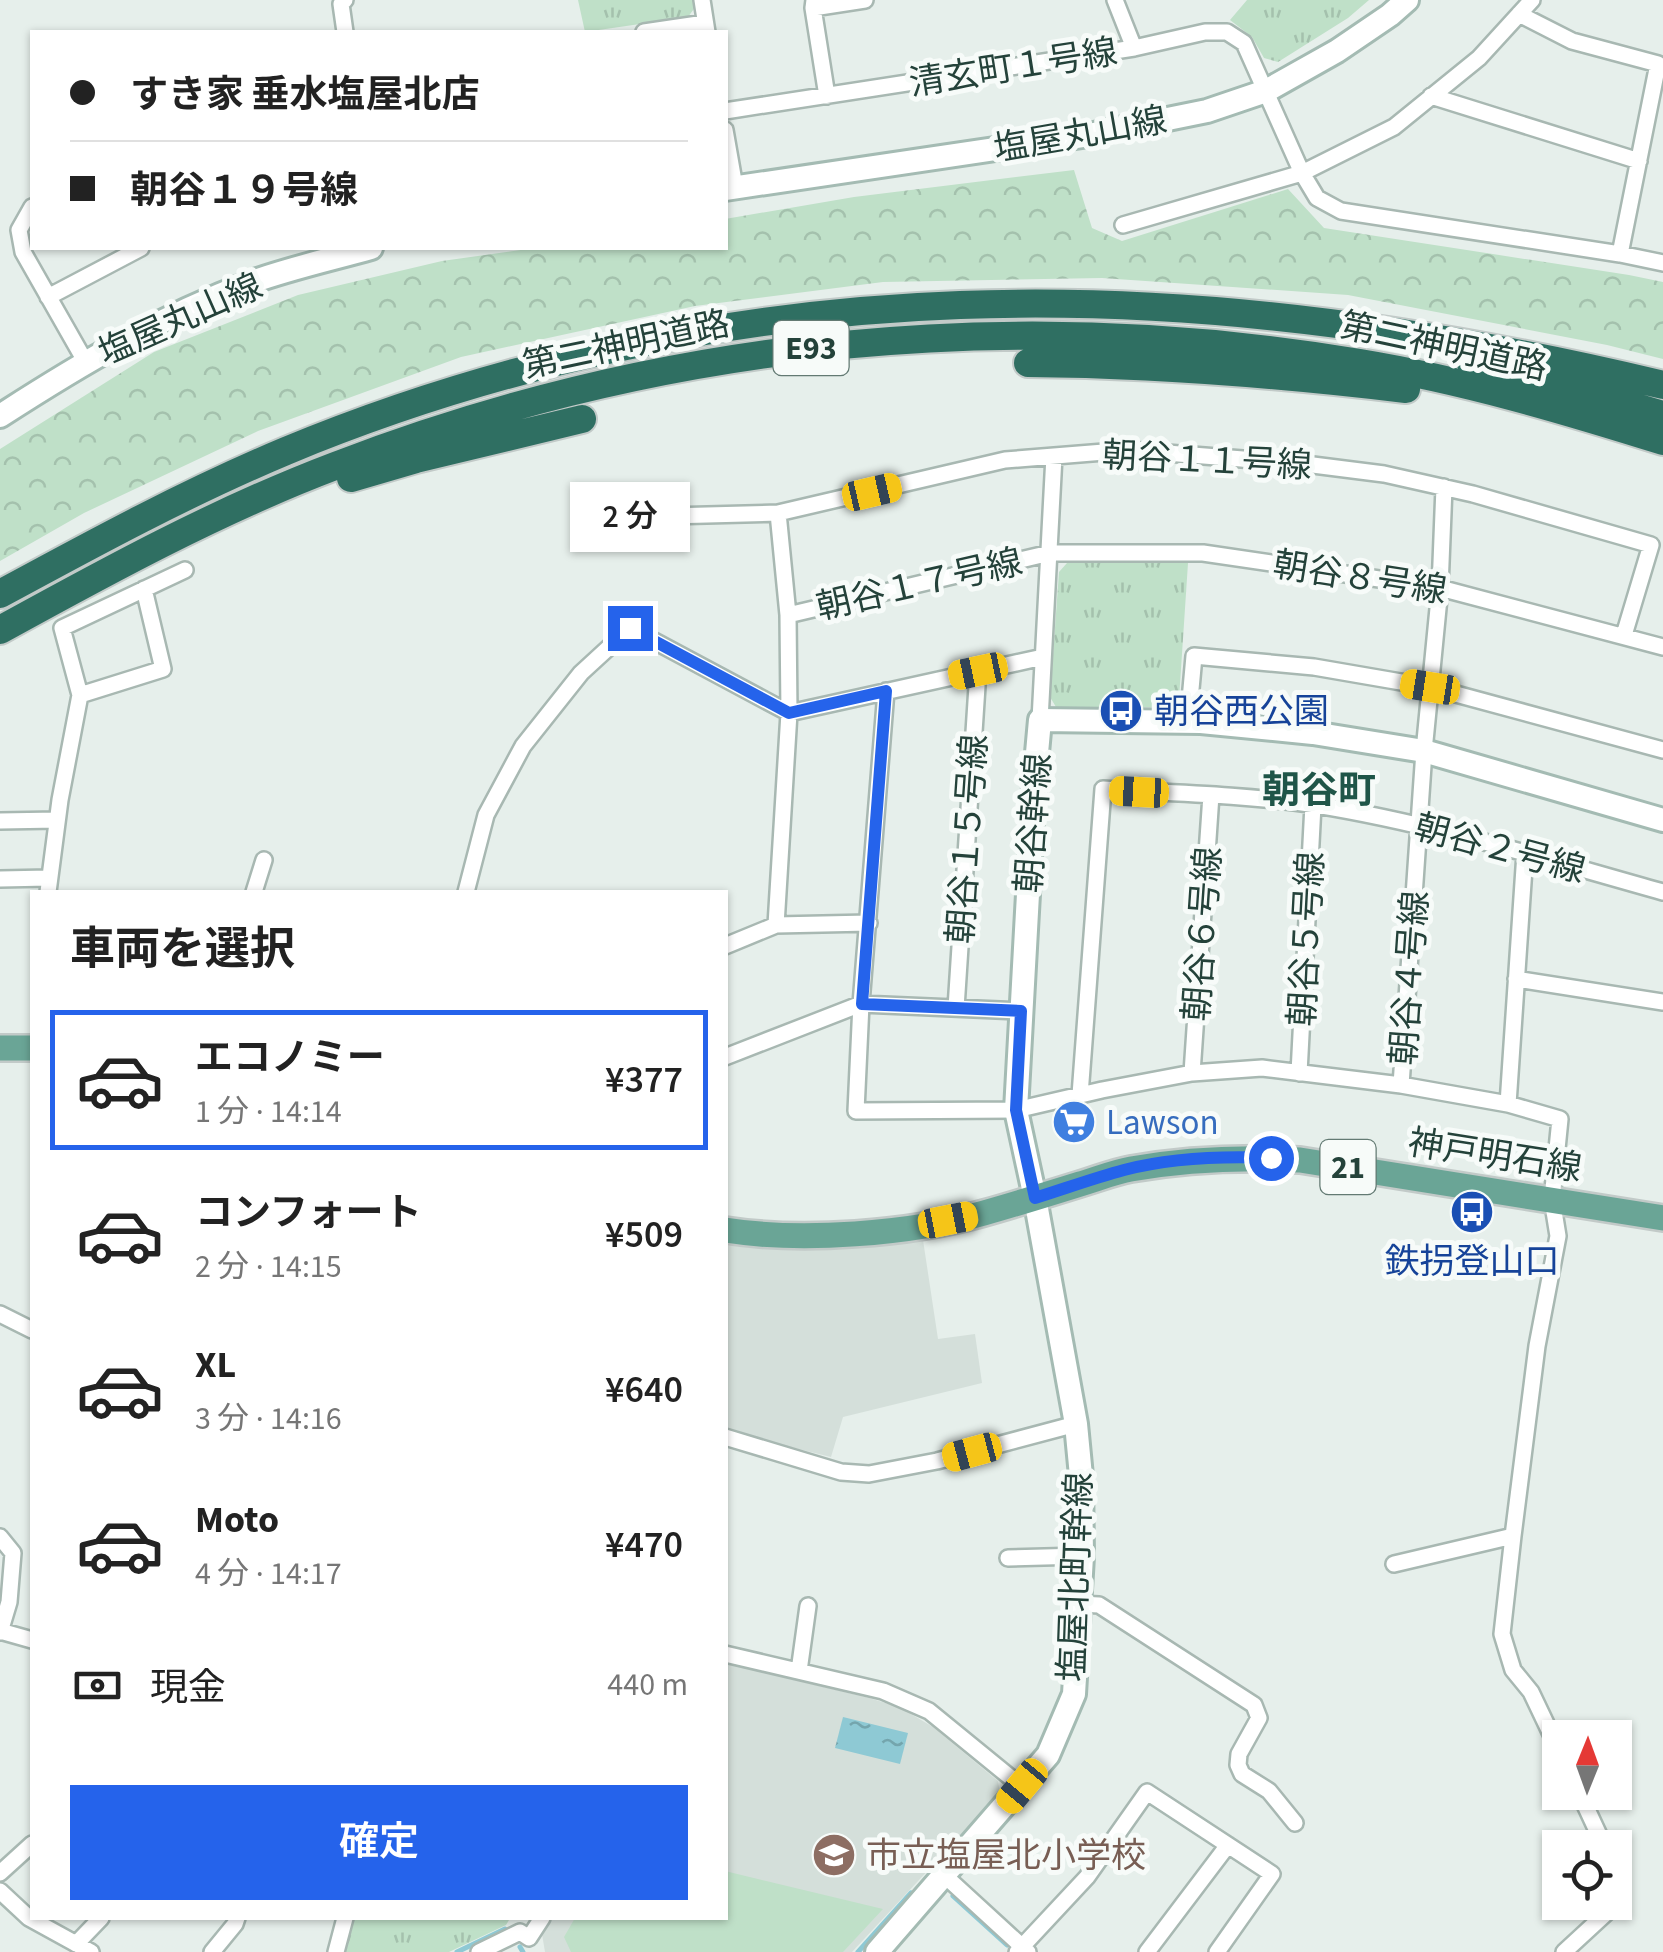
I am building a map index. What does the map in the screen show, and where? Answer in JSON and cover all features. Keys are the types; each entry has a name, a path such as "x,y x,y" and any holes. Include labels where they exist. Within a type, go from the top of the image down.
{"highway":[{"name":"第二神明道路","path":"0,594 156,510 287,450 423,401 636,344 799,318 959,304 1193,310 1443,339 1663,385"},
{"name":"第二神明道路","path":"1193,310 1455,358 1663,415"},
{"name":"第二神明道路","path":"0,630 178,535 333,466 483,414 556,394 708,362 789,350 1030,335 1270,350 1363,363 1525,398 1663,441"},
{"path":"1028,363 1294,375 1406,389 1609,424"},
{"path":"106,572 364,474 582,419"}],"main road":[{"path":"0,1048 30,1048"},
{"name":"神戸明石線","path":"728,1230 800,1236 919,1226 978,1214 1126,1170 1243,1157 1300,1160 1663,1218"}],"street":[{"path":"344,30 345,0"},
{"path":"675,30 706,28 702,0"},
{"path":"827,96 814,4 865,0"},
{"path":"1115,0 1134,48"},
{"name":"塩屋丸山線","path":"730,188 1089,135 1208,111 1266,91 1337,52 1407,0"},
{"path":"1123,225 1302,173 1394,127 1479,58 1532,0"},
{"path":"1520,14 1572,41 1658,64 1620,254"},
{"name":"清玄町１号線","path":"728,110 1134,48 1205,32 1227,32 1244,44 1302,173 1318,198 1340,211 1663,263"},
{"path":"1432,96 1639,162"},
{"path":"30,211 19,230 23,252 85,361"},
{"path":"48,297 137,250"},
{"name":"塩屋丸山線","path":"0,416 85,361 171,317 254,281 364,250"},
{"name":"朝谷１１号線","path":"614,502 670,516 778,513 1005,460 1129,450 1384,474 1651,545 1624,635"},
{"path":"1040,720 1054,456"},
{"name":"朝谷４号線","path":"1401,1085 1424,751 1440,588 1444,487"},
{"path":"776,925 789,713 788,615 778,513"},
{"name":"朝谷８号線","path":"1050,553 1204,554 1440,588 1663,646"},
{"name":"朝谷１７号線","path":"788,615 1050,553"},
{"path":"0,879 49,885 80,696 62,628 185,570"},
{"path":"80,696 163,668 144,590"},
{"path":"467,890 486,815 523,746 581,674 630,628 789,713 1043,656"},
{"path":"1188,722 1194,656 1314,667 1430,687 1663,750"},
{"name":"朝谷１５号線","path":"956,1008 978,671"},
{"path":"886,691 856,1111 1016,1110 1192,1073 1262,1068 1401,1085 1508,1104 1560,1119 1552,1199 1558,1236 1537,1346 1502,1634 1514,1670 1531,1692 1544,1720"},
{"name":"朝谷幹線","path":"1035,1198 1016,1110 1040,720 1188,722 1313,732 1424,751 1663,820"},
{"name":"朝谷２号線","path":"1080,1095 1104,790 1313,805 1420,825 1663,892"},
{"name":"朝谷６号線","path":"1192,1073 1211,795"},
{"name":"朝谷５号線","path":"1299,1073 1313,805"},
{"path":"0,821 57,820"},
{"path":"1508,1104 1525,853"},
{"path":"255,890 264,860"},
{"path":"728,945 776,925 870,923"},
{"path":"1516,979 1663,1002"},
{"path":"728,1056 862,1004 1021,1011"},
{"name":"塩屋北町幹線","path":"876,1952 1048,1755 1074,1694 1082,1556 1081,1476 1076,1424 1035,1198"},
{"path":"0,1314 30,1329"},
{"path":"728,1437 841,1472 868,1474 937,1461 1076,1424"},
{"path":"1394,1564 1513,1536"},
{"path":"0,1537 13,1553 30,1557"},
{"path":"13,1553 9,1602 0,1631 30,1639"},
{"path":"1008,1558 1082,1556"},
{"path":"1079,1604 1099,1604 1254,1705 1259,1718 1239,1754 1238,1765 1242,1774 1269,1791 1294,1823"},
{"path":"799,1672 808,1606"},
{"path":"728,1655 884,1691 928,1711 1022,1786"},
{"path":"944,1875 1022,1950 1087,1876 1147,1792 1272,1874 1217,1952"},
{"path":"1147,1952 1228,1845"},
{"path":"0,1873 30,1846"},
{"path":"0,1891 30,1918"},
{"path":"34,1920 84,1948 101,1920"},
{"path":"212,1952 236,1920"},
{"path":"336,1952 345,1920"},
{"path":"1564,1952 1599,1920"},
{"path":"479,1952 524,1935"}],"shaded area":[{"path":"923,1240 938,1339 975,1334 982,1383 843,1417 831,1457 728,1432 728,1245 850,1247"},
{"name":"市立塩屋北小学校","path":"728,1664 899,1707 933,1727 998,1781 1000,1793 852,1952 545,1952 542,1934 552,1920 728,1920"}],"green space":[{"path":"578,0 694,0 696,6 688,17 585,30"},
{"path":"1247,0 1369,0 1348,18 1278,62 1264,58 1252,37 1230,20"},
{"path":"1074,170 1092,228 1122,241 1288,189 1324,228 1663,282 1663,359 1348,295 1102,278 883,282 695,306 461,357 258,431 84,513 0,561 0,449 154,352 298,295 442,261 521,250 728,250 728,218 854,197"},
{"path":"1067,563 1188,563 1179,699 1169,707 1056,707 1050,697 1059,572"},
{"path":"728,1872 883,1909 843,1952 571,1952 564,1937 574,1920 728,1920"},
{"path":"352,1920 509,1920 449,1952 343,1952"}],"water":[{"path":"843,1717 908,1733 900,1764 835,1748"}],"waterway":[{"path":"858,1952 911,1893"},
{"path":"953,1896 1007,1945"},
{"path":"457,1952 505,1929"},
{"path":"520,1947 523,1952"}],"place":[{"name":"朝谷西公園","path":"1121,711"},
{"name":"Lawson","path":"1074,1122"},
{"name":"鉄拐登山口","path":"1472,1212"},
{"name":"市立塩屋北小学校","path":"834,1855"}],"district":[{"name":"朝谷町","path":"1319,790"}],"route":[{"path":"630,628 789,713 886,691 862,1004 1021,1011 1016,1110 1035,1198 1126,1170 1189,1160 1271,1158"}]}
